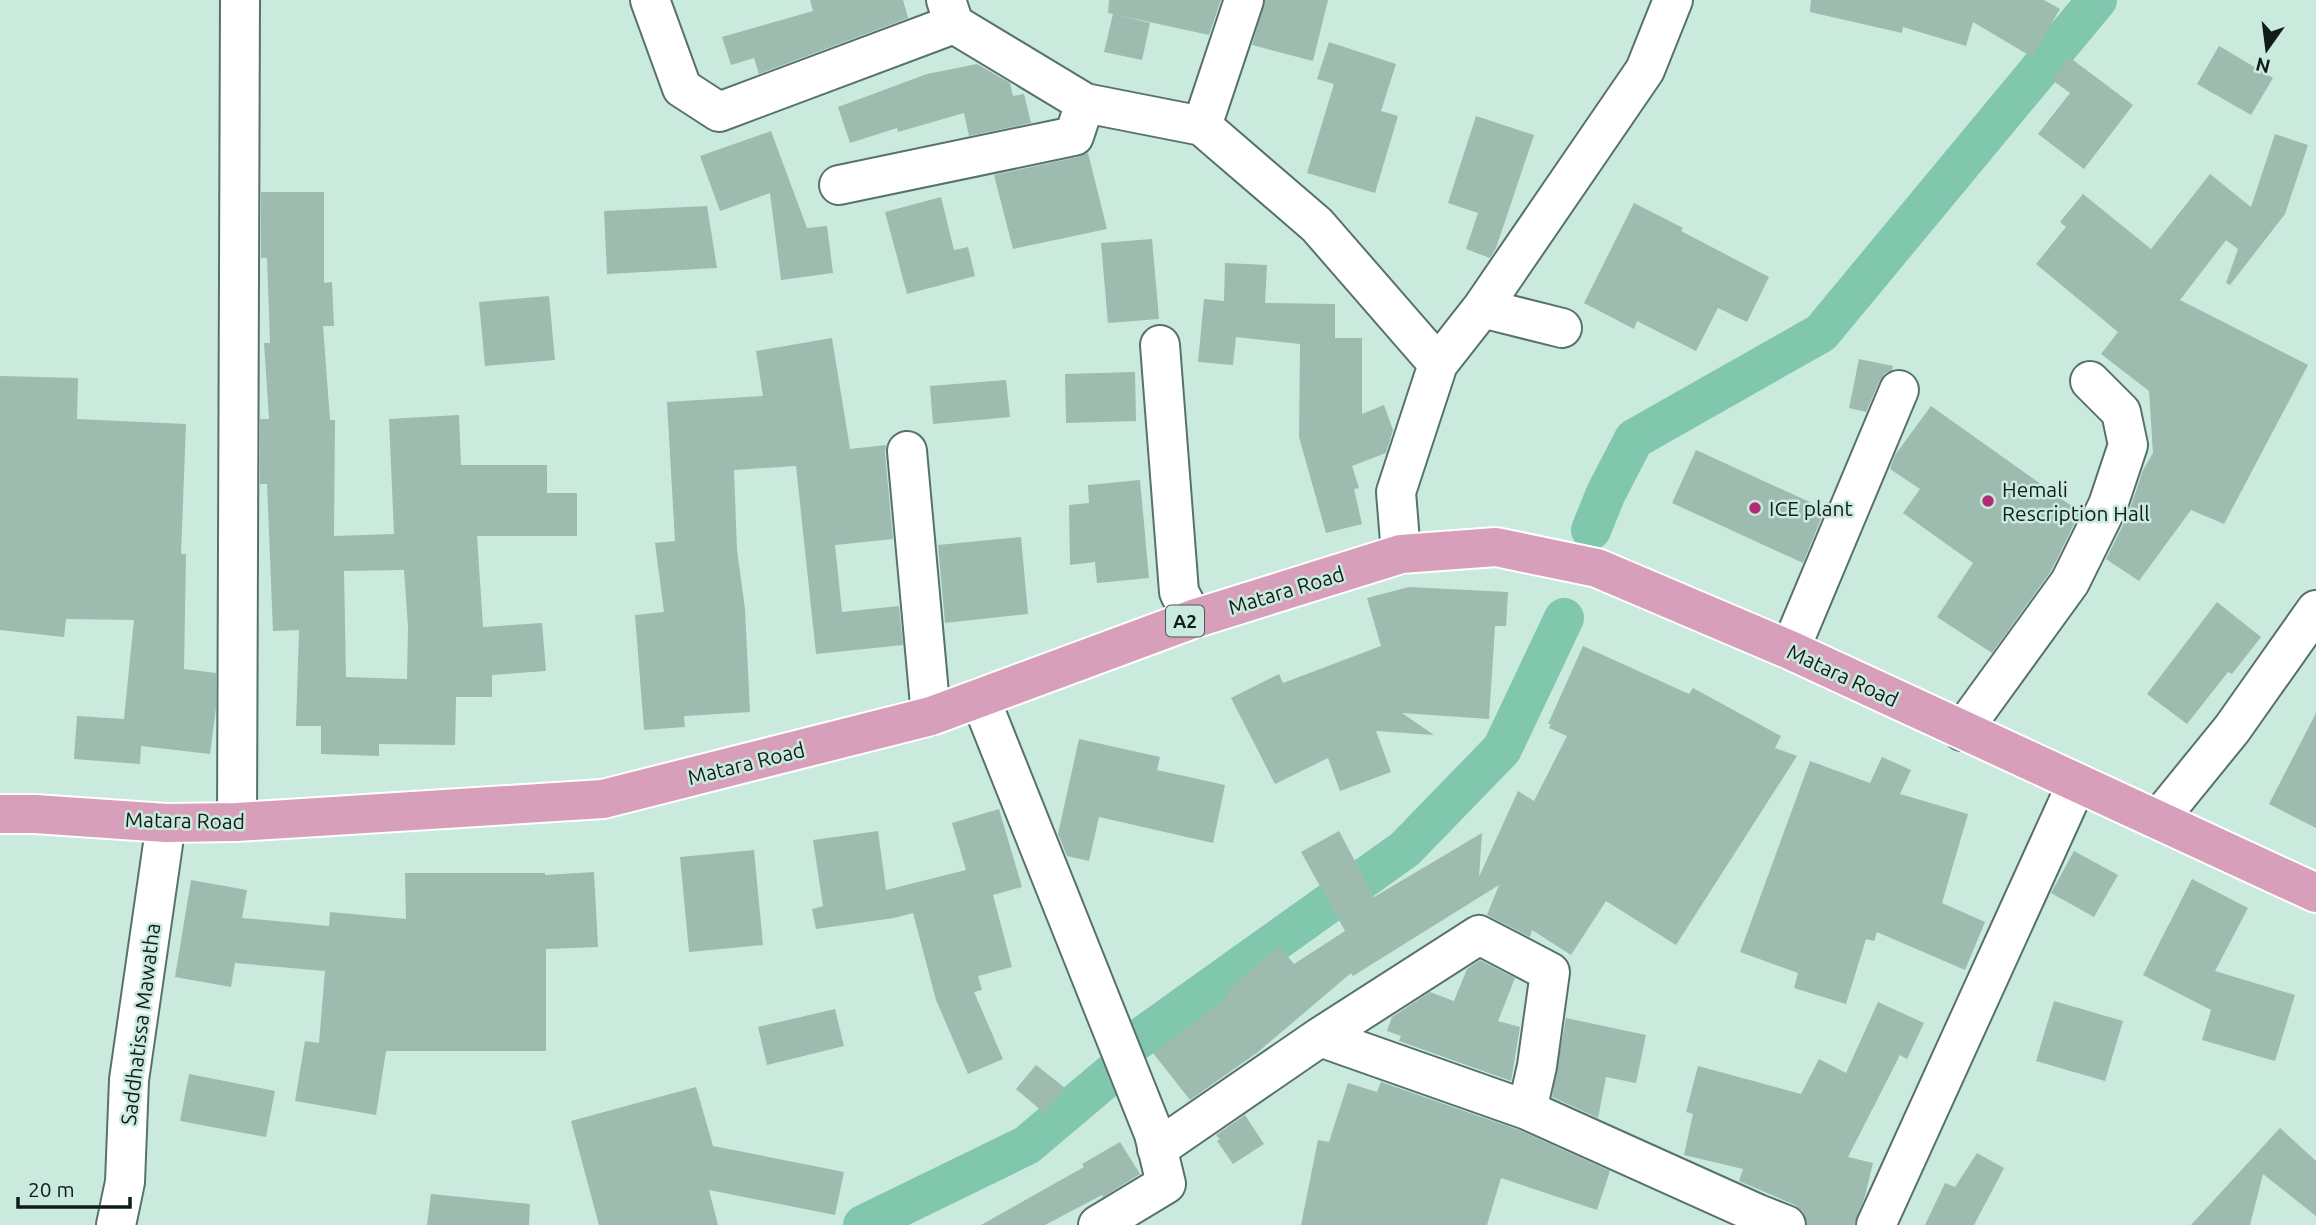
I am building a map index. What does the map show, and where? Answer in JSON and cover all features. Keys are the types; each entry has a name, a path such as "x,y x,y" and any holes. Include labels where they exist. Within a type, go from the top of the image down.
{"highway":[{"name":"Matara Road","path":"0,814 166,823 237,822 603,799 931,716 1194,618 1401,554 1496,547 1597,568 1790,650 2316,893"}],"street":[{"path":"237,822 240,0"},
{"path":"650,0 682,88 719,112 950,12 1085,103 1202,126 1317,225 1438,364"},
{"path":"1202,126 1244,0"},
{"path":"1401,554 1396,492 1438,364 1482,308 1646,70 1673,0"},
{"path":"839,185 1074,136 1085,103"},
{"path":"1482,308 1562,328"},
{"path":"1160,345 1179,592 1194,618"},
{"path":"1962,731 2070,582 2108,505 2128,444 2122,412 2090,381"},
{"path":"1790,650 1899,390"},
{"path":"908,452 931,716"},
{"path":"2158,820 2232,729 2316,610"},
{"path":"980,698 1154,1134 1166,1184 1098,1225"},
{"path":"1876,1225 2077,783"},
{"name":"Saddhatissa Mawatha","path":"116,1225 125,1182 129,1080 166,823"},
{"path":"1157,1149 1320,1037 1479,935 1550,972 1537,1066 1527,1110"},
{"path":"1320,1037 1527,1110 1786,1225"}],"building":[{"path":"810,0 903,0 908,18 759,74 754,58 731,65 722,37 813,11"},
{"path":"1109,0 1221,0 1209,35 1108,13"},
{"path":"1265,0 1328,0 1313,61 1252,45"},
{"path":"1811,0 2044,0 2060,9 2032,57 1973,22 1966,46 1903,27 1902,33 1810,12"},
{"path":"1113,14 1150,23 1142,60 1104,52"},
{"path":"1329,42 1396,64 1381,111 1398,116 1375,193 1307,173 1334,84 1317,79"},
{"path":"2219,46 2273,78 2251,115 2197,84"},
{"path":"2069,57 2133,105 2084,169 2038,134 2070,93 2052,80"},
{"path":"977,64 1010,83 1013,96 1024,94 1031,123 969,136 964,113 898,132 897,128 850,143 838,107 927,74"},
{"path":"1476,116 1534,135 1496,248 1490,258 1466,249 1478,213 1448,203"},
{"path":"771,131 807,228 827,226 833,273 781,280 770,193 720,211 700,156"},
{"path":"2275,134 2308,145 2285,214 2230,285 2226,283 2238,249 2226,240 2180,300 2308,365 2224,524 2191,510 2139,581 2106,559 2128,515 2143,470 2153,453 2149,391 2101,354 2118,332 2036,264 2066,227 2060,222 2083,194 2151,249 2210,174 2251,207"},
{"path":"1088,153 1107,229 1013,249 994,175"},
{"path":"261,192 324,192 324,283 332,282 334,326 323,326 330,420 335,420 334,536 394,534 389,419 459,415 461,465 547,465 547,493 577,493 577,536 477,536 483,627 542,623 546,671 492,675 492,697 456,697 455,745 379,744 379,756 321,754 321,726 296,726 299,630 273,631 267,484 260,484 260,419 269,419 264,343 270,343 267,258 261,258","holes":["404,570 408,627 407,679 346,677 344,571"]},
{"path":"941,197 954,250 968,247 975,276 907,294 885,212"},
{"path":"1634,203 1769,277 1747,322 1718,308 1696,351 1637,321 1634,329 1584,303"},
{"path":"707,206 717,268 607,274 604,211"},
{"path":"1152,239 1159,319 1108,323 1101,243"},
{"path":"1225,263 1267,265 1265,303 1335,304 1335,338 1362,338 1362,414 1384,405 1393,430 1386,453 1352,466 1359,488 1354,489 1362,524 1326,533 1299,437 1300,344 1236,337 1233,365 1198,362 1204,299 1224,301"},
{"path":"549,296 555,360 485,366 479,302"},
{"path":"832,338 850,449 886,445 893,539 835,545 842,612 899,606 903,645 816,654 796,466 734,470 737,550 745,609 750,712 684,716 685,727 644,730 635,615 664,612 655,543 675,541 667,402 763,396 756,351"},
{"path":"1859,359 1893,366 1879,382 1866,412 1849,408"},
{"path":"1135,372 1136,421 1066,423 1065,374"},
{"path":"0,376 78,378 77,419 186,424 181,554 186,554 184,669 216,673 216,708 210,754 141,746 140,764 74,759 77,716 124,719 134,620 66,619 64,637 0,630"},
{"path":"1006,380 1010,417 933,424 930,386"},
{"name":"Hemali Rescription Hall","path":"1931,406 2080,512 2051,571 1992,653 1937,617 1973,563 1903,513 1920,489 1890,469 1895,455"},
{"name":"ICE plant","path":"1696,450 1825,509 1803,563 1672,503"},
{"path":"1140,480 1149,578 1097,583 1095,562 1070,565 1069,505 1089,503 1088,485"},
{"path":"1021,537 1028,614 945,623 938,545"},
{"path":"1409,587 1508,592 1506,626 1495,626 1489,719 1402,713 1434,735 1376,731 1391,772 1340,791 1328,758 1275,784 1231,698 1279,674 1283,683 1381,646 1367,598"},
{"path":"2217,602 2261,637 2232,674 2228,672 2187,724 2147,694"},
{"path":"1583,646 1689,694 1693,688 1781,736 1775,748 1797,756 1676,945 1606,901 1571,955 1532,930 1530,937 1487,915 1499,885 1353,976 1351,973 1258,1052 1190,1100 1153,1053 1229,996 1225,992 1279,946 1294,964 1345,931 1301,852 1339,831 1374,897 1482,833 1479,877 1518,791 1534,801 1567,736 1549,728 1551,724 1548,724"},
{"path":"2316,713 2316,828 2269,804"},
{"path":"1079,739 1160,757 1157,770 1225,785 1213,843 1099,817 1089,861 1067,856 1058,834"},
{"path":"1882,757 1911,770 1900,794 1968,814 1942,903 1985,922 1965,970 1877,932 1874,941 1866,939 1846,1004 1794,988 1798,973 1740,952 1810,761 1870,783"},
{"path":"999,809 1022,887 993,895 1012,967 978,976 982,990 974,992 1003,1059 968,1074 936,1000 913,913 816,929 812,909 823,906 813,840 878,831 886,890 966,870 952,823"},
{"path":"754,850 763,945 689,952 680,857"},
{"path":"2074,851 2118,875 2094,917 2051,893"},
{"path":"594,872 598,947 546,949 546,1051 386,1051 376,1115 295,1101 305,1041 319,1043 325,971 235,963 231,987 175,977 191,880 247,890 242,918 329,926 330,912 406,919 405,873 545,875"},
{"path":"2192,879 2248,908 2215,971 2295,995 2275,1061 2202,1040 2211,1010 2143,975"},
{"path":"1480,960 1515,978 1498,1021 1520,1027 1511,1081 1399,1041 1401,1036 1387,1031 1392,1017 1430,992 1454,1001 1467,969"},
{"path":"2054,1001 2123,1021 2105,1081 2036,1061"},
{"path":"1878,1002 1924,1023 1907,1059 1900,1055 1848,1157 1873,1163 1854,1225 1807,1225 1803,1212 1795,1205 1739,1181 1743,1169 1684,1155 1693,1114 1686,1112 1698,1066 1801,1094 1819,1059 1846,1073"},
{"path":"835,1009 844,1046 767,1065 758,1027"},
{"path":"1566,1018 1646,1035 1636,1083 1606,1077 1598,1118 1552,1097"},
{"path":"1036,1065 1065,1088 1044,1113 1016,1089"},
{"path":"189,1074 275,1091 266,1137 180,1121"},
{"path":"1381,1082 1519,1130 1610,1171 1597,1210 1501,1178 1487,1225 1301,1225 1318,1140 1329,1142 1348,1083 1377,1092"},
{"path":"696,1087 713,1146 844,1172 835,1215 709,1190 718,1225 599,1225 571,1121"},
{"path":"1245,1115 1264,1144 1233,1164 1217,1141 1220,1139 1216,1135"},
{"path":"2280,1128 2316,1161 2316,1216 2263,1174 2250,1225 2191,1225"},
{"path":"1120,1142 1140,1174 1103,1197 1102,1195 1045,1225 981,1225 1084,1167 1082,1164"},
{"path":"1977,1153 2004,1168 1974,1225 1925,1225 1945,1183 1955,1187"},
{"path":"431,1194 530,1204 529,1225 427,1225"}],"waterway":[{"path":"1591,530 1606,493 1634,439 1821,333 2097,0"},
{"path":"1136,1041 1405,849 1502,749 1564,618"},
{"path":"863,1225 1027,1145 1111,1074"}],"place":[{"name":"Hemali Rescription Hall","path":"1988,501"},
{"name":"ICE plant","path":"1755,508"}]}
